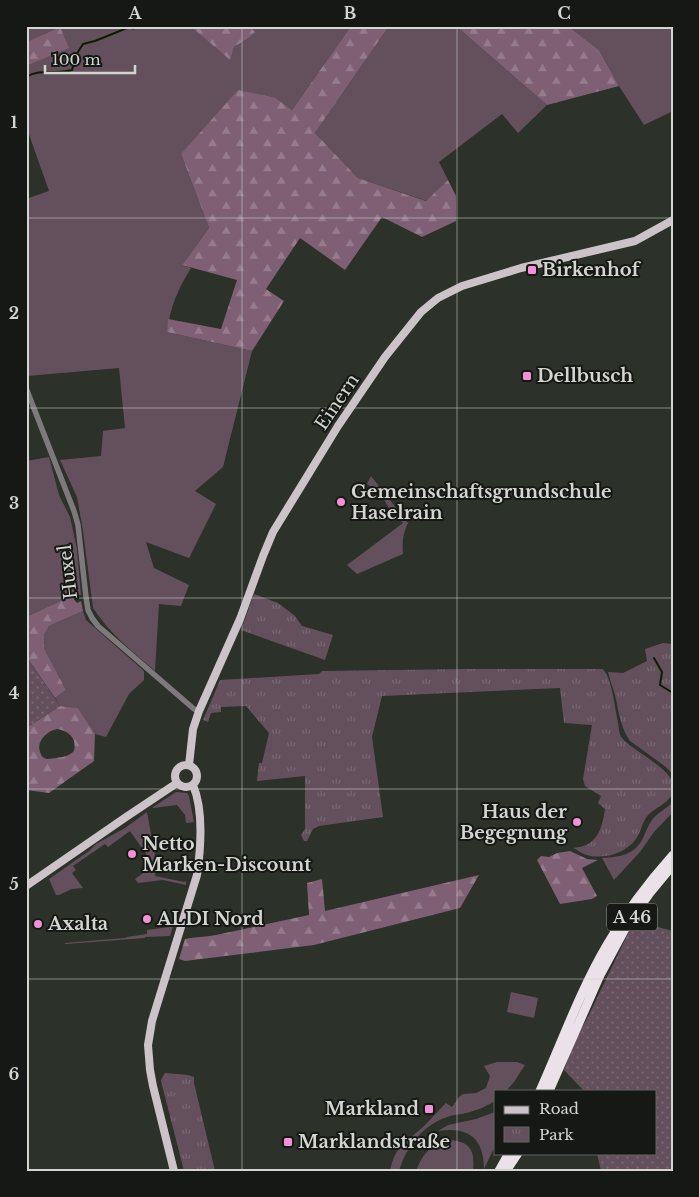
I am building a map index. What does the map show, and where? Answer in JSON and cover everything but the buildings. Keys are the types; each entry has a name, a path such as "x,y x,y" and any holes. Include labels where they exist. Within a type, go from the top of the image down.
{"highway":[{"name":"A 46","path":"541,1090 550,1079 582,993 607,945 642,892 673,855"},
{"name":"A 46","path":"554,1069 628,923 673,865"},
{"name":"A 46","path":"550,1079 550,1090"},
{"path":"499,1171 508,1154"},
{"path":"508,1171 517,1154"}],"main road":[{"name":"Einern","path":"189,765 192,729 240,619 273,532 364,387 385,357 422,312 438,298 462,286 521,268 635,240 673,220"},
{"path":"189,765 197,773 196,781 193,785 185,787 178,783 175,778 176,770 180,766 189,765"},
{"path":"26,886 178,783"},
{"path":"174,1171 153,1086 148,1045 152,1021 197,875 200,857 200,823 197,797 193,785"}],"street":[{"name":"Huxel","path":"26,388 74,510 78,525 88,610 92,618 98,626 168,687 199,711"}],"green space":[{"path":"26,26 129,26 133,30 141,26 190,26 229,59 234,47 255,32 250,26 351,26 292,110 276,98 181,154 209,228 182,265 191,268 175,298 167,332 252,351 223,467 195,491 216,504 189,558 146,542 154,568 189,585 181,606 159,604 155,671 114,634 93,608 77,497 60,460 101,456 103,431 125,428 119,368 26,375 26,199 49,191 26,126 26,66 68,47 60,27 26,42"},
{"path":"190,26 250,26 255,32 234,47 230,60"},
{"path":"351,26 389,26 315,133 358,178 426,201 448,180 456,196 456,221 422,237 382,217 345,270 300,238 266,289 284,301 252,351 167,332 168,319 221,329 237,280 182,265 209,228 181,154 238,90 276,98 292,110"},
{"path":"389,26 456,26 547,105 518,133 502,114 439,162 448,180 427,201 358,178 315,133"},
{"path":"456,26 568,26 599,50 619,86 547,105"},
{"path":"568,26 673,26 673,111 644,125 599,50"},
{"path":"60,27 69,48 26,66 26,42"},
{"path":"49,457 59,495 70,517 77,549 81,595 71,596 26,617 26,461"},
{"path":"371,476 408,523 403,538 403,554 357,574 347,565 403,523 390,510 381,494 367,484"},
{"path":"254,594 278,603 295,616 302,626 333,635 325,660 241,630"},
{"path":"71,596 77,603 81,601 83,611 49,626 44,635 44,648 66,690 55,698 26,656 26,617"},
{"path":"83,611 86,620 144,671 144,680 129,694 106,737 95,734 78,708 60,706 55,698 66,690 44,648 44,635 49,626"},
{"path":"663,643 673,644 673,775 666,767 630,741 622,726 608,672 623,673 647,661 645,649"},
{"path":"26,656 60,706 26,728"},
{"path":"603,669 611,686 621,737 665,771 673,784 672,795 648,815 632,844 620,852 607,856 600,857 585,854 573,848 586,845 595,839 602,825 605,809 598,803 601,796 585,786 583,779 592,725 564,723 560,688 382,696 372,737 383,817 319,826 313,829 307,841 304,841 301,835 305,829 305,776 257,781 259,763 262,763 269,733 246,706 221,707 221,712 211,713 208,722 203,720 220,680 319,674 322,671"},
{"path":"60,706 78,708 95,734 94,761 49,793 26,790 26,728","holes":["57,729 68,733 73,739 74,751 61,757 43,758 39,748 41,740 50,732"]},
{"path":"176,792 187,793 189,796 194,822 186,823 185,815 177,805 153,808"},
{"path":"673,801 673,812 614,880 602,858 621,856 636,848 640,844 649,824"},
{"path":"147,812 157,867 155,876 186,881 186,885 163,880 138,883 135,879 154,865 130,831 108,847 105,844 73,866 76,870 72,873 83,888 72,889 56,895 49,879 96,844 125,828"},
{"path":"570,851 587,859 598,860 582,868 597,896 592,899 560,904 537,860 541,856 549,857 557,853"},
{"path":"479,875 460,908 314,945 185,961 179,959 185,939 216,935 309,915 307,883 322,879 325,911"},
{"path":"175,917 170,936 64,943 125,938 147,934 147,930 169,927 172,919"},
{"path":"634,921 673,931 672,1171 601,1171 597,1154 656,1154 656,1090 583,1090 564,1070 575,1039 587,1019"},
{"path":"511,992 538,998 534,1018 507,1012"},
{"path":"497,1062 517,1062 525,1065 507,1090 494,1090 494,1102 468,1113 450,1116 432,1124 412,1144 399,1171 390,1171 395,1156 402,1145 446,1103 452,1107 463,1094 476,1093 486,1088 490,1076 484,1066"},
{"path":"165,1073 194,1077 215,1171 184,1171 161,1080"},
{"path":"494,1112 494,1148 484,1169 481,1149 472,1136 458,1130 438,1131 448,1125 476,1119"},
{"path":"449,1140 462,1142 470,1148 473,1158 473,1171 416,1171 428,1150 438,1143"}],"waterway":[{"path":"26,77 43,72 72,70 76,55 83,44 132,26"},
{"path":"654,658 662,672 660,685 673,693"}],"place":[{"name":"Birkenhof","path":"532,270"},
{"name":"Dellbusch","path":"527,376"},
{"name":"Gemeinschaftsgrundschule Haselrain","path":"341,502"},
{"name":"Haus der Begegnung","path":"577,822"},
{"name":"Netto Marken-Discount","path":"132,854"},
{"name":"ALDI Nord","path":"147,919"},
{"name":"Axalta","path":"38,924"},
{"name":"Markland","path":"429,1109"},
{"name":"Marklandstraße","path":"288,1142"}]}
